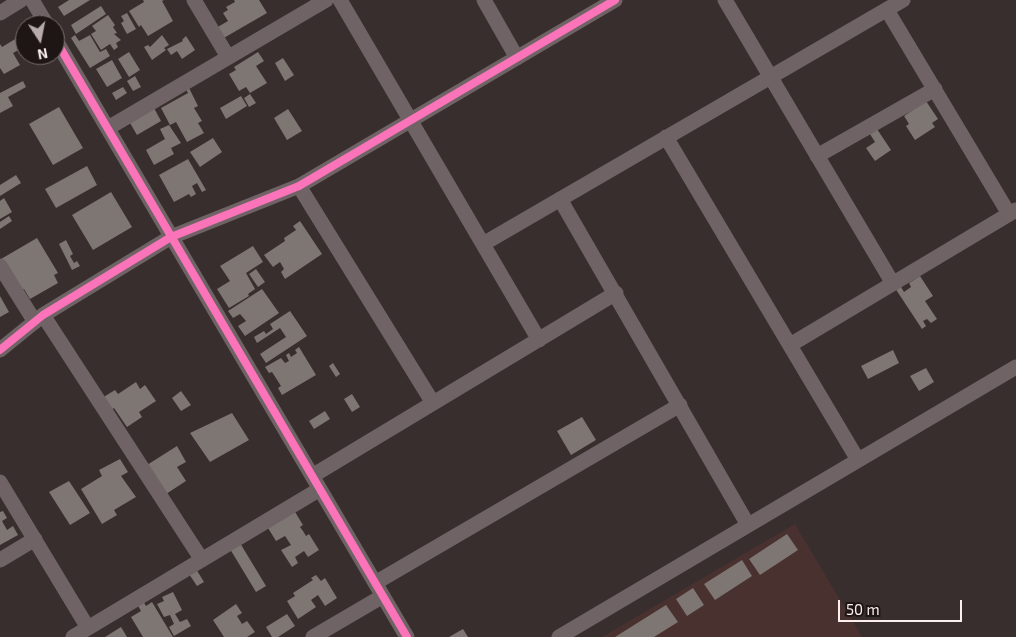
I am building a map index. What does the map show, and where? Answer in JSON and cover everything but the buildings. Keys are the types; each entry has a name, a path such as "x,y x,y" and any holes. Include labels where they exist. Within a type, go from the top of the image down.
{"street":[{"path":"0,13 21,0"},
{"path":"32,0 41,15"},
{"path":"194,0 228,57"},
{"path":"108,128 326,0"},
{"path":"340,0 539,340"},
{"path":"484,0 517,58"},
{"path":"0,350 39,318 171,237 300,186 614,0"},
{"path":"725,0 892,282"},
{"path":"483,244 903,0"},
{"path":"790,344 1012,212 887,10"},
{"path":"65,56 407,637"},
{"path":"816,156 935,88"},
{"path":"666,138 858,460"},
{"path":"300,186 433,403"},
{"path":"560,199 616,293 748,525"},
{"path":"0,266 39,318 202,560"},
{"path":"73,637 202,560 433,403 616,293"},
{"path":"558,637 1016,367"},
{"path":"375,583 680,405"},
{"path":"0,482 88,628"},
{"path":"0,560 34,539"},
{"path":"314,637 383,596"}],"shaded area":[{"path":"795,524 862,637 602,637"}],"cycle path":[{"path":"0,350 43,315 171,237 299,186 615,0"},
{"path":"65,56 407,637"}]}
